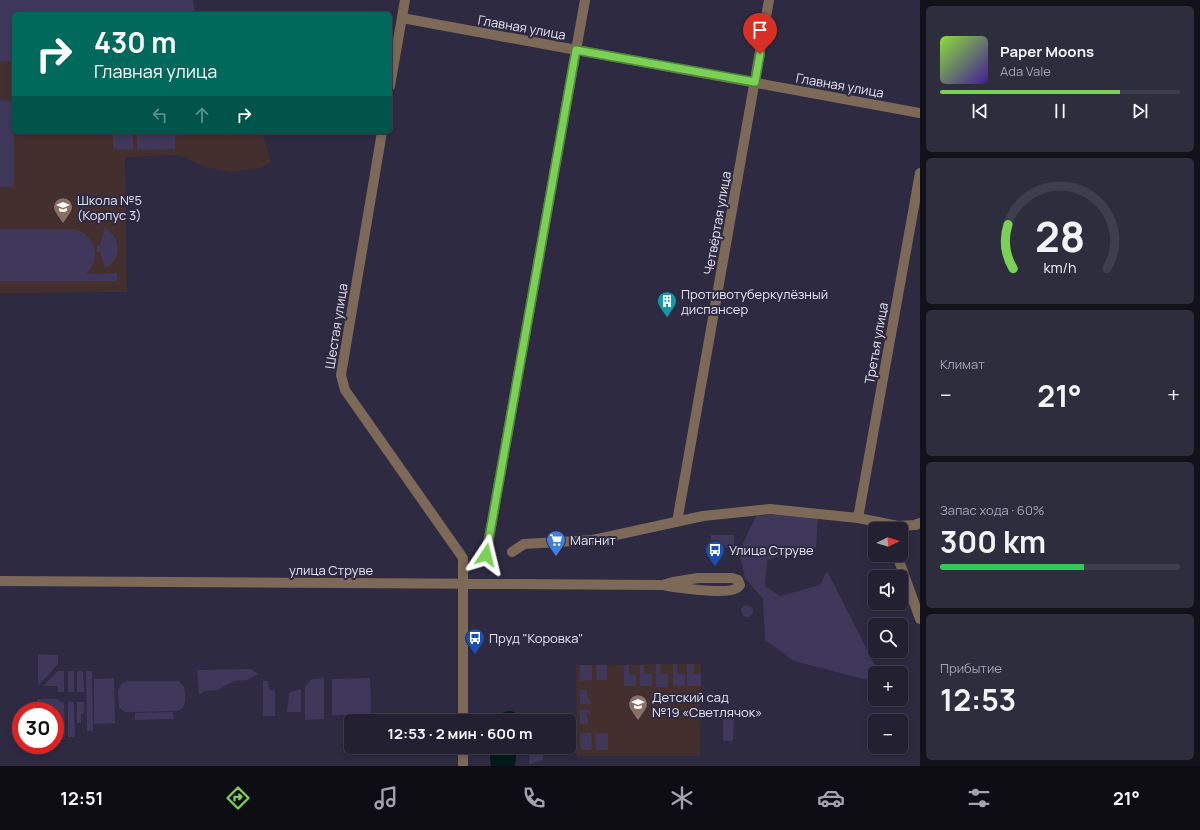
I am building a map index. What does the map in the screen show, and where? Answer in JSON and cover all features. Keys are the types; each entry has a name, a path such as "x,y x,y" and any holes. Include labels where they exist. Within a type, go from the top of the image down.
{"street":[{"path":"392,75 405,0"},
{"path":"486,555 585,0"},
{"name":"Четвёртая улица","path":"677,522 769,0"},
{"name":"Главная улица","path":"402,18 920,113"},
{"name":"Шестая улица","path":"382,134 342,369 342,380 345,390 463,558 463,714"},
{"name":"Третья улица","path":"858,518 920,173"},
{"path":"512,552 524,544 593,540 703,516 776,509 858,518 876,522"},
{"path":"908,526 920,523"},
{"path":"900,562 920,619"},
{"name":"улица Струве","path":"0,581 662,585 688,589 730,590 740,585 738,580 732,578 685,579 662,585"},
{"path":"463,754 463,766"}],"shaded area":[{"path":"0,0 193,0 195,12 12,12 12,61 0,62"},
{"name":"Школа №5 (Корпус 3)","path":"12,61 12,134 263,134 271,162 261,168 230,172 202,166 181,155 125,157 127,292 0,293 0,62"},
{"path":"0,100 12,101 12,134 14,134 14,187 0,187"},
{"path":"113,134 133,134 133,150 113,149"},
{"path":"137,134 175,134 175,149 137,150"},
{"path":"105,228 114,237 118,248 115,260 105,268 100,252 97,252 97,245 100,245"},
{"path":"0,229 73,229 83,233 90,239 95,251 94,262 86,274 117,273 117,281 0,281"},
{"path":"784,514 818,518 816,547 767,560 765,586 780,596 820,585 827,571 868,651 868,658 871,658 875,666 868,666 868,680 794,661 765,640 763,599 745,578 739,552 756,516"},
{"path":"711,535 734,535 734,548 711,548"},
{"path":"747,605 751,607 753,611 751,615 747,617 743,615 741,611 743,607"},
{"path":"38,654 58,655 58,664 38,686"},
{"path":"656,664 660,664 660,674 668,674 668,687 656,687"},
{"path":"673,664 677,664 677,674 685,674 685,686 673,686"},
{"path":"687,664 694,664 694,674 701,674 701,686 687,686"},
{"name":"Детский сад №19 «Светлячок»","path":"701,664 700,756 577,756 576,665"},
{"path":"580,665 592,665 592,680 580,681"},
{"path":"596,665 607,665 607,680 597,680"},
{"path":"624,665 629,665 629,674 636,675 636,686 624,686"},
{"path":"640,665 644,665 644,674 652,674 652,686 640,686"},
{"path":"251,669 258,674 247,680 234,681 217,690 204,691 199,695 197,670"},
{"path":"58,671 64,671 64,692 58,692 58,686 43,686"},
{"path":"68,671 74,671 74,692 68,692"},
{"path":"77,671 83,671 84,692 77,692"},
{"path":"86,671 92,671 93,731 87,731"},
{"path":"114,678 115,723 94,724 94,679"},
{"path":"324,678 324,719 305,720 305,687 312,679"},
{"path":"370,678 371,714 332,715 332,679"},
{"path":"127,681 179,681 184,687 185,698 183,707 177,711 124,712 119,707 118,691 121,684"},
{"path":"263,681 268,681 269,690 275,690 275,716 263,716"},
{"path":"301,689 301,712 287,712 289,694"},
{"path":"580,690 587,690 587,699 590,699 590,704 580,704"},
{"path":"37,699 58,699 59,702 37,702"},
{"path":"64,702 65,737 64,737"},
{"path":"68,702 74,702 75,737 68,737"},
{"path":"77,702 84,702 84,713 81,714 81,723 77,723"},
{"path":"580,710 590,710 590,714 587,714 588,724 580,724"},
{"path":"510,711 517,714 500,714"},
{"path":"173,712 174,719 135,720 135,713"},
{"path":"723,719 734,719 733,741 723,741"},
{"path":"580,733 591,733 592,750 581,750"},
{"path":"595,733 608,733 608,750 596,750"},
{"path":"490,754 516,754 515,766 491,766"},
{"path":"530,754 543,754 543,760 529,764"}],"place":[{"name":"Школа №5 (Корпус 3)","path":"63,224"},
{"name":"Противотуберкулёзный диспансер","path":"667,318"},
{"name":"Магнит","path":"556,557"},
{"name":"Улица Струве","path":"715,567"},
{"name":"Пруд \"Коровка\"","path":"475,655"},
{"name":"Детский сад №19 «Светлячок»","path":"638,721"}],"route":[{"path":"486,555 576,50 755,82 760,54"}]}
